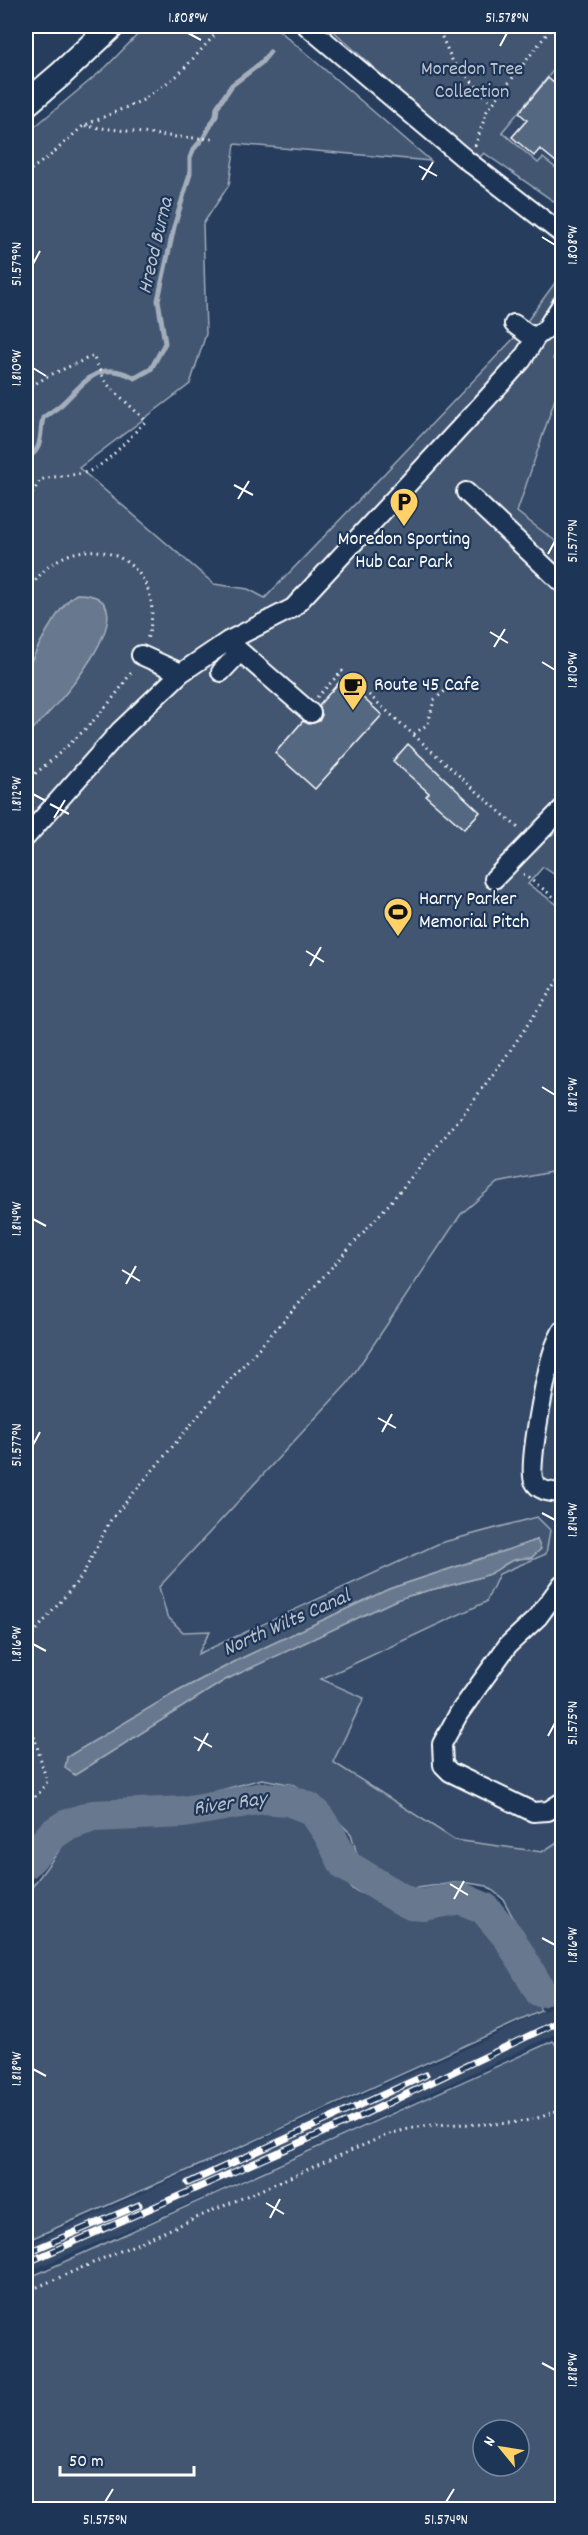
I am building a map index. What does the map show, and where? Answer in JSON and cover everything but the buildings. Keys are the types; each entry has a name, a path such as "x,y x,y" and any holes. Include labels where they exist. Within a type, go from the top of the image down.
{"main road":[{"path":"26,104 112,26"}],"street":[{"path":"307,26 465,159 562,234"},
{"path":"26,837 120,731 181,673 234,646 293,608 522,360 536,337 546,329 562,304"},
{"path":"514,324 536,337"},
{"path":"466,492 562,583"},
{"path":"221,672 234,646"},
{"path":"234,646 308,711"},
{"path":"141,655 181,673"},
{"path":"494,879 562,809"},
{"path":"562,1330 553,1351 543,1391 532,1465 534,1481 543,1490 562,1493"},
{"path":"562,1584 538,1617 508,1645 459,1713 441,1744 443,1765 450,1772 533,1812 548,1811 562,1802"}],"path":[{"path":"26,173 51,155 83,126 143,100 178,75 223,26"},
{"path":"437,26 453,62 492,103"},
{"path":"465,159 478,139 481,124 492,103 553,26"},
{"path":"83,126 196,139 216,138"},
{"path":"26,389 50,375 93,356 106,383 146,421 110,455 89,471 54,475 40,480 26,505"},
{"path":"26,596 40,573 57,559 74,551 97,550 110,553 128,563 139,575 147,589 151,616 148,635 141,655 128,678 99,712 52,760 26,781"},
{"path":"308,711 342,671 532,841"},
{"path":"414,734 428,724 434,700 452,685"},
{"path":"510,864 562,903"},
{"path":"29,1639 56,1610 82,1576 110,1521 117,1512 242,1366 389,1204 499,1067 562,974"},
{"path":"26,1622 29,1639 26,1663"},
{"path":"26,1707 47,1782 26,1805"},
{"path":"26,2292 389,2134 414,2127 433,2125 527,2122 542,2118 562,2108"}],"shaded area":[{"path":"562,60 562,173 543,159 539,164 502,132"},
{"path":"562,378 562,546 517,513"},
{"path":"77,594 100,599 108,614 104,634 92,658 74,682 26,735 25,692 28,670 55,619 63,607"},
{"path":"562,1025 562,1839 543,1852 455,1841 333,1762 363,1699 320,1679 485,1602 499,1574 546,1554 537,1517 440,1543 263,1622 185,1661 141,1593"},
{"path":"537,1540 541,1549 531,1558 509,1562 481,1577 396,1600 225,1680 75,1775 65,1768 67,1757 171,1695 242,1658 389,1589"},
{"path":"562,2002 562,2031 332,2139 147,2222 26,2272 26,2245 481,2042"}],"green space":[{"path":"146,26 274,26 431,161 235,144 229,185 203,224 206,334 190,384 79,468 214,584 248,589 265,598 517,335 562,273 562,338 553,359 562,365 562,378 517,512 562,546 562,877 561,879 543,867 528,884 562,908 562,1157 556,1171 497,1183 461,1214 347,1384 159,1587 167,1616 183,1632 210,1631 198,1654 440,1543 537,1517 550,1530 546,1554 499,1574 486,1602 321,1679 364,1698 333,1762 455,1840 542,1852 562,1839 562,1995 556,1998 503,1899 487,1886 461,1882 410,1889 374,1875 359,1861 351,1834 323,1806 294,1785 262,1779 173,1803 102,1803 61,1827 26,1867 26,134 106,67","holes":["537,1540 532,1558 515,1560 481,1577 396,1600 225,1680 75,1774 171,1695 242,1658 389,1589"]},
{"name":"Moredon Tree Collection","path":"328,26 562,26 562,60 502,132 538,163 543,158 562,173 562,207 484,153 476,161"},
{"path":"264,1805 289,1810 311,1824 352,1889 385,1904 462,1912 487,1929 530,1988 541,2011 241,2147 26,2241 26,1895 72,1833 104,1821 172,1825"},
{"path":"553,2041 562,2053 562,2509 26,2509 26,2279"}],"waterway":[{"name":"Hreod Burna","path":"26,458 36,451 40,441 43,418 96,374 113,371 135,378 151,369 165,343 158,300 174,227 190,174 190,158 193,150 204,137 216,116 217,107 232,85 261,63 270,52"},
{"name":"River Ray","path":"26,1863 53,1834 65,1826 93,1816 184,1812 263,1798 288,1800 309,1808 318,1817 345,1865 401,1899 411,1904 424,1905 460,1898 484,1908 510,1939 540,1991"}],"railway":[{"path":"26,2263 361,2116 562,2020"},
{"path":"188,2183 426,2075"},
{"path":"26,2253 139,2205"}],"place":[{"name":"Moredon Sporting Hub Car Park","path":"404,528"},
{"name":"Route 45 Cafe","path":"353,712"},
{"name":"Harry Parker Memorial Pitch","path":"398,938"}],"water label":[{"name":"North Wilts Canal","path":"287,1624"}]}
